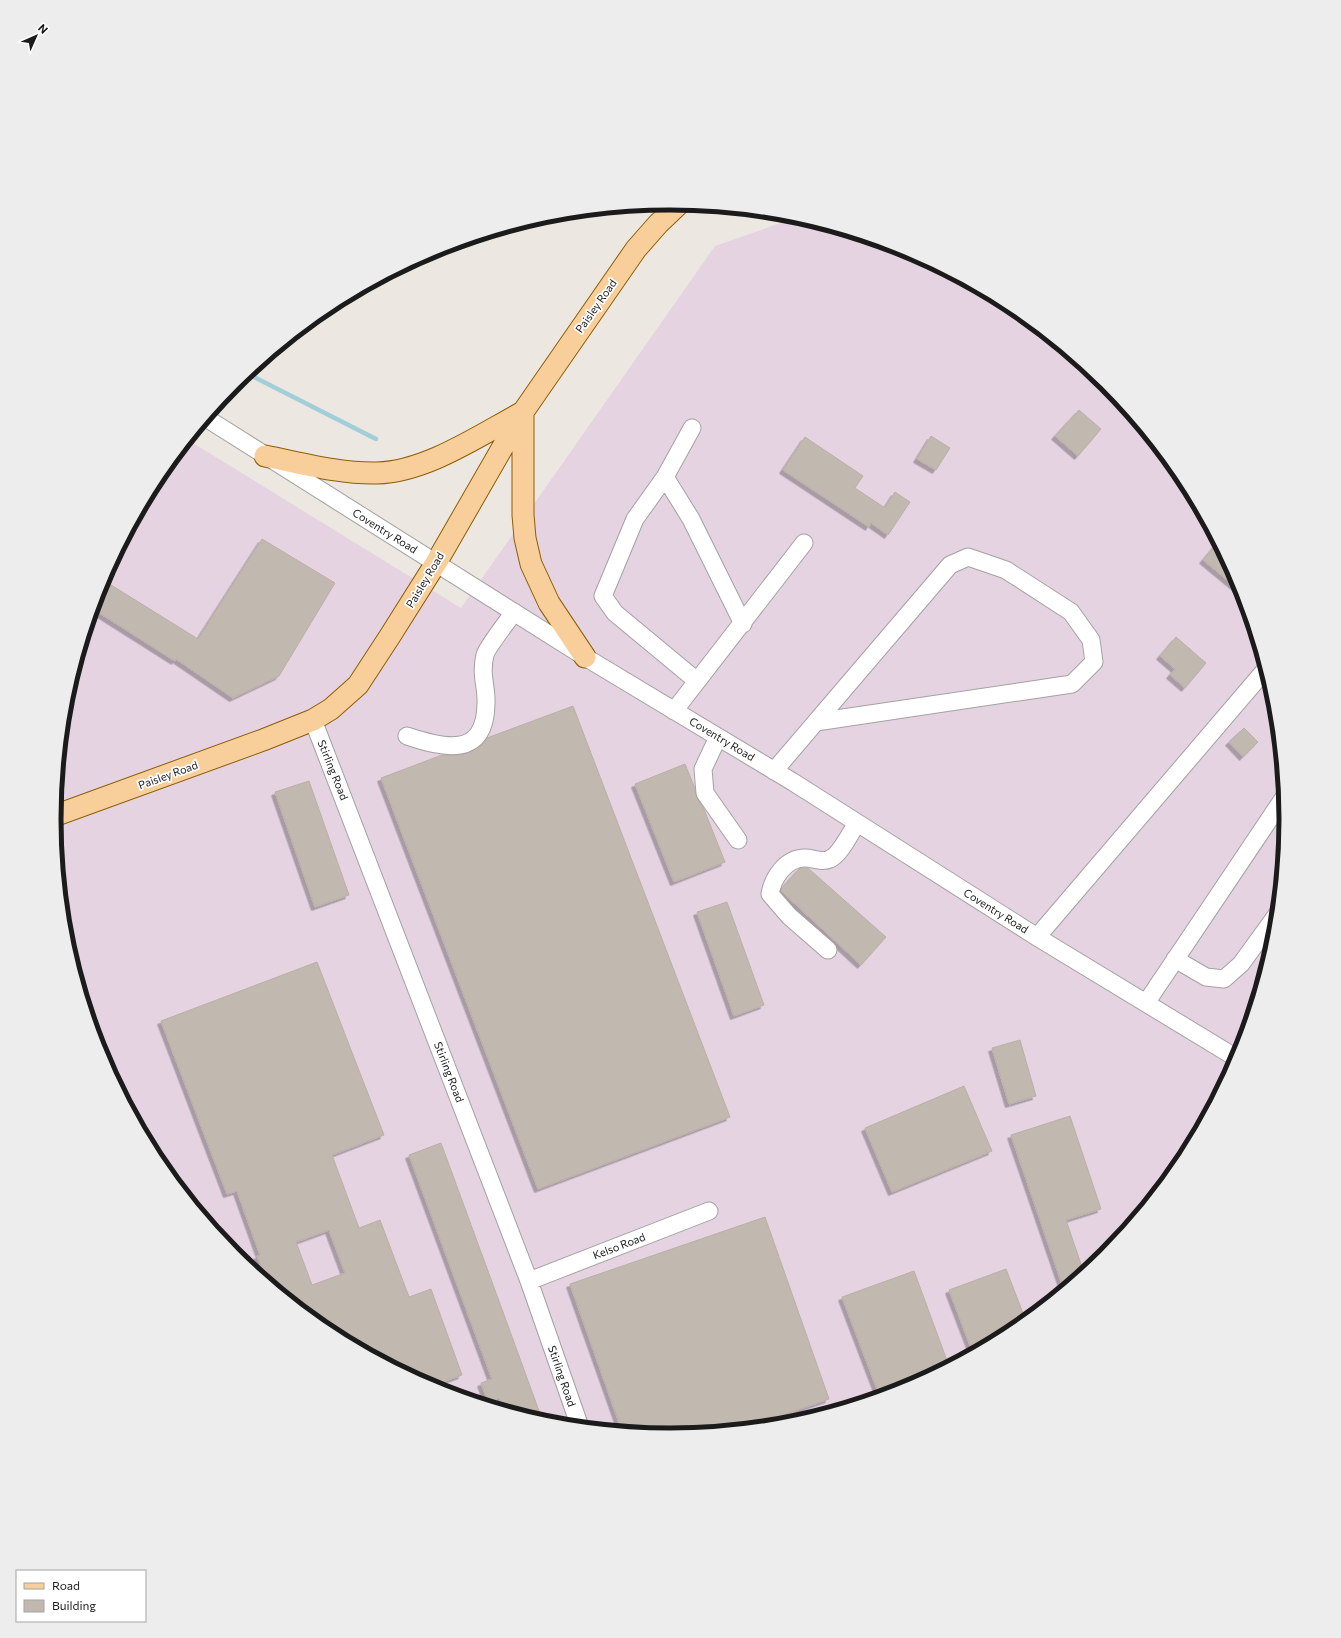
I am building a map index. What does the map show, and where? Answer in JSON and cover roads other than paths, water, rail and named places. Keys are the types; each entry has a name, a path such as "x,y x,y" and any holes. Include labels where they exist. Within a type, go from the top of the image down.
{"main road":[{"name":"Paisley Road","path":"61,813 263,740 313,720 331,709 358,685 436,562 523,412 636,249 673,210"},
{"path":"265,456 349,472 378,473 402,469 434,460 523,412 523,515 525,538 531,564 549,603 585,657"}],"street":[{"name":"Coventry Road","path":"209,420 585,657 774,771 1037,937 1232,1056"},
{"path":"692,428 665,477 635,519 603,596 615,613 697,681"},
{"path":"665,477 691,519 742,624"},
{"path":"674,711 804,543"},
{"path":"774,771 950,565 968,557 1006,570 1071,612 1091,640 1094,662 1072,684 816,722"},
{"path":"407,736 434,745 454,746 465,744 479,734 486,704 482,675 485,654 514,612"},
{"path":"1037,937 1262,674"},
{"name":"Stirling Road","path":"313,720 529,1281 578,1421"},
{"path":"718,737 703,769 705,793 738,840"},
{"path":"1146,1003 1280,804"},
{"path":"828,950 789,916 770,894 772,882 782,868 794,859 806,858 829,860 836,854 857,823"},
{"path":"1175,959 1206,977 1224,979 1241,964 1271,923"},
{"name":"Kelso Road","path":"529,1281 709,1211"}],"waterway":[{"path":"253,376 376,439"}]}
